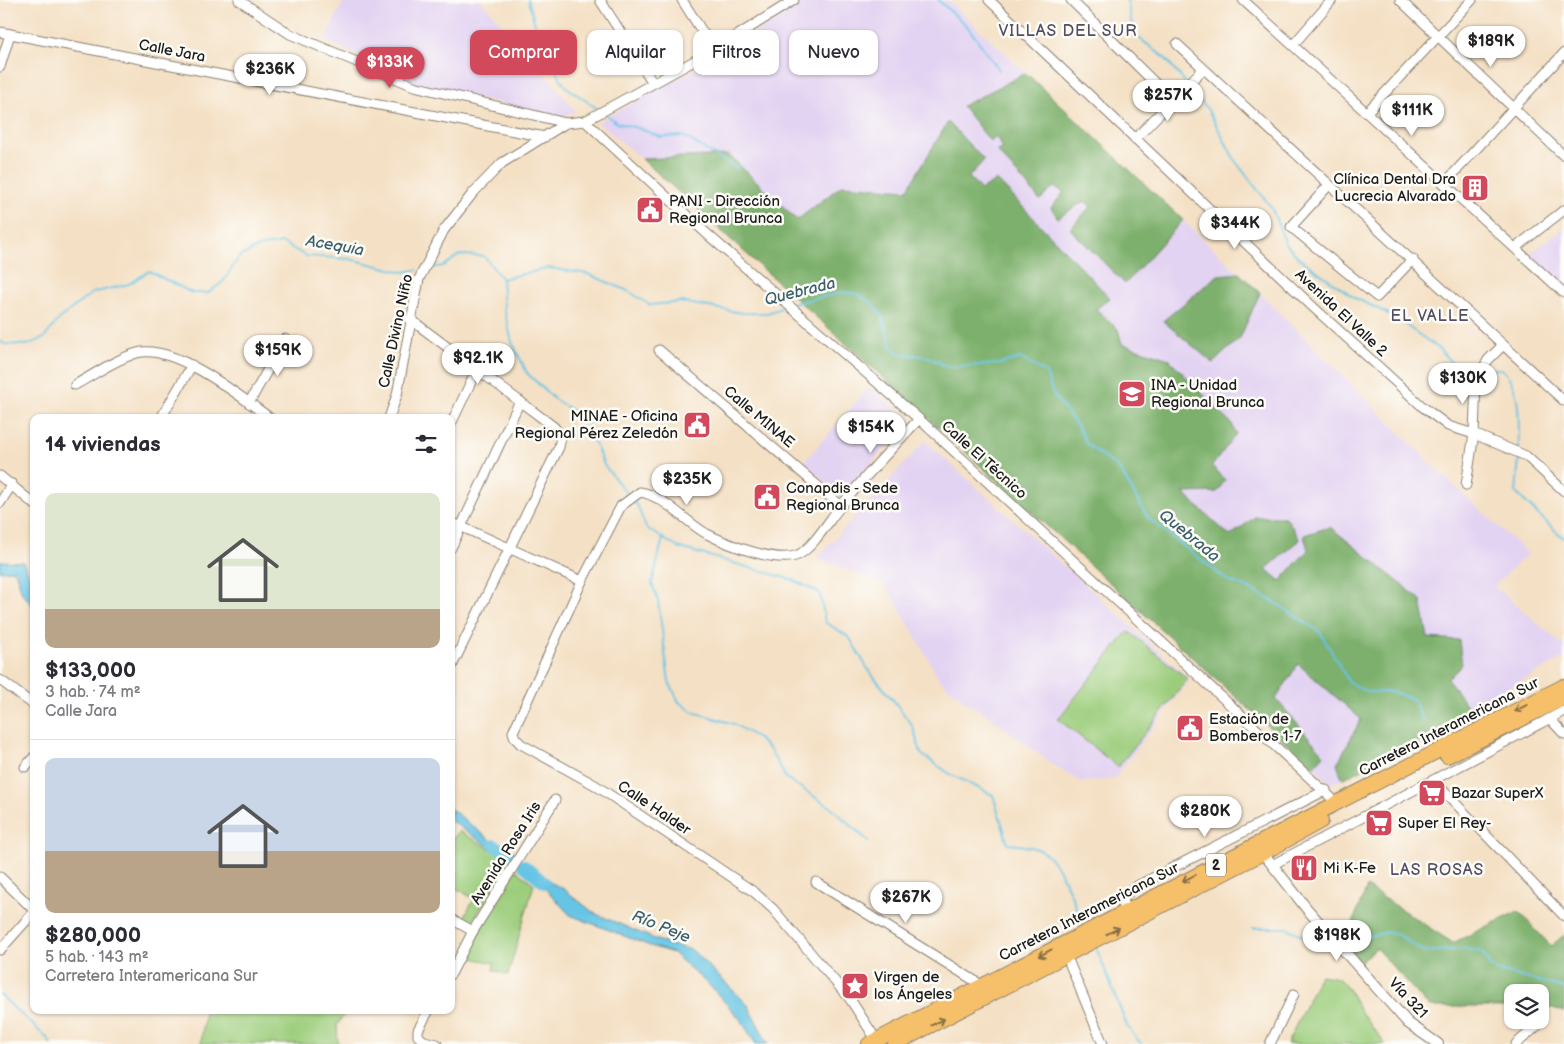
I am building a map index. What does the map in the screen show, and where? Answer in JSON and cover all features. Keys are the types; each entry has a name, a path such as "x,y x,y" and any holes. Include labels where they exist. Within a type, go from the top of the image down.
{"highway":[{"name":"Carretera Interamericana Sur","path":"895,1044 1263,853 1337,803 1564,686"},
{"name":"Carretera Interamericana Sur","path":"875,1043 1228,859 1366,795 1493,742 1564,698"},
{"path":"1337,803 1366,795"},
{"path":"1228,859 1257,850 1263,853"}],"street":[{"path":"239,0 290,34 414,86 566,123"},
{"path":"600,0 653,83"},
{"path":"682,0 701,30"},
{"name":"Calle Divino Niño","path":"746,30 794,0"},
{"name":"Avenida El Valle 2","path":"989,0 1135,139 1423,407 1448,426 1474,434 1524,455 1564,491"},
{"path":"1071,0 1172,100"},
{"path":"1242,0 1564,293"},
{"path":"1293,45 1332,0"},
{"path":"1400,0 1439,35 1564,156"},
{"path":"1367,112 1472,0"},
{"path":"0,67 5,33"},
{"name":"Calle Jara","path":"5,33 545,137"},
{"path":"1177,44 1413,260 1564,402"},
{"path":"1445,183 1564,53"},
{"name":"Calle Divino Niño","path":"390,414 397,395 419,279 444,230 473,194 502,163 566,123 585,121 693,61"},
{"path":"1135,139 1203,69"},
{"name":"Calle El Técnico","path":"585,121 708,234 919,419 1326,790 1337,803"},
{"path":"1329,185 1290,226 1377,297 1413,260"},
{"path":"1515,248 1564,210"},
{"path":"410,319 554,427 561,437 559,447 455,660"},
{"path":"250,403 285,339"},
{"path":"1466,485 1474,434 1476,380 1488,360 1503,345"},
{"name":"Calle MINAE","path":"659,350 841,506"},
{"path":"75,385 126,357 140,352 160,355 192,365 265,414"},
{"path":"163,414 192,365"},
{"path":"455,416 477,369"},
{"path":"455,540 520,401"},
{"name":"Calle Halder","path":"875,1043 850,999 773,909 754,892 595,785 521,744 515,738 513,732 582,581 621,506 640,492 652,494 707,534 738,547 783,557 798,555 808,547 841,506 919,419"},
{"path":"0,476 30,500"},
{"path":"0,503 12,484"},
{"path":"455,524 582,581"},
{"path":"0,680 30,702"},
{"path":"1272,865 1354,820 1434,782 1493,742 1550,719 1564,711"},
{"path":"1550,719 1564,734"},
{"path":"25,768 30,762"},
{"path":"1434,782 1564,916"},
{"path":"1122,913 1124,897 1133,888 1326,790"},
{"name":"Avenida Rosa Iris","path":"455,966 473,932 555,800"},
{"name":"Vía 321","path":"1263,853 1307,909 1408,1023 1438,1044"},
{"path":"0,877 30,907"},
{"path":"816,882 983,986"},
{"path":"0,950 30,916"},
{"path":"455,921 473,932"},
{"path":"1066,955 1103,1044"},
{"path":"1270,1044 1294,994"},
{"path":"427,1014 418,1030 418,1036 424,1041 437,1044"},
{"path":"1516,1044 1533,1029"}],"shaded area":[{"path":"344,0 481,0 507,30 470,30 470,75 545,75 576,111 560,117 415,83 324,40"},
{"name":"INA - Unidad Regional Brunca","path":"807,0 948,0 1260,293 1433,466 1528,554 1494,586 1564,646 1564,658 1478,704 1483,714 1331,784 642,159 598,122 693,70 693,75 779,75 779,30 759,30"},
{"path":"1564,228 1564,287 1528,255"},
{"path":"869,387 910,421 841,496 803,463"},
{"path":"925,441 1190,679 1114,779 1081,782 1053,765 985,713 968,704 940,680 892,595 883,584 817,558"}],"green space":[{"path":"1026,73 1183,220 1125,284 1070,229 1091,206 1084,201 1058,218 1051,208 1064,192 1054,187 1040,200 997,151 1003,148 996,137 990,141 962,106"},
{"path":"948,122 984,160 969,177 981,190 997,180 1110,298 1096,309 1118,329 1122,344 1169,359 1232,424 1236,434 1212,466 1225,480 1217,492 1183,493 1230,536 1255,517 1286,517 1300,540 1266,569 1280,581 1308,550 1304,535 1330,527 1421,600 1428,638 1459,640 1462,665 1448,679 1475,717 1342,779 1337,764 1361,719 1298,664 1276,699 1324,755 1313,767 642,159 729,155 797,220 842,185 907,190"},
{"path":"1239,273 1260,293 1240,338 1213,363 1163,321 1218,275"},
{"path":"1128,631 1188,679 1118,767 1058,719"},
{"path":"459,831 511,861 472,922 464,917 474,899 455,887 455,836"},
{"path":"516,870 534,884 508,975 493,970 494,963 467,957 477,935"},
{"path":"1367,887 1453,943 1518,911 1551,946 1564,935 1564,1012 1549,1008 1549,984 1504,984 1504,1007 1429,1007 1376,948 1360,963 1351,945 1351,935 1356,915"},
{"path":"1320,975 1338,978 1348,989 1361,1012 1385,1044 1287,1044"},
{"path":"205,1014 344,1014 337,1025 338,1044 201,1044"}],"water":[{"path":"0,561 23,562 30,580 30,602 22,593 15,570 0,571"},
{"path":"455,812 508,854 494,850 455,824"},
{"path":"531,873 564,889 594,913 664,943 692,950 748,1005 768,1044 756,1044 740,1019 712,988 673,953 570,915"}],"waterway":[{"name":"Quebrada","path":"528,0 541,45 565,86 599,110"},
{"name":"Quebrada","path":"938,0 968,27 999,70"},
{"path":"1127,0 1134,34 1165,58 1185,82"},
{"path":"1190,87 1208,110 1236,162 1271,207 1286,244 1300,259 1355,298 1393,316 1438,348 1459,371 1471,377"},
{"name":"Quebrada","path":"605,114 617,123 638,128 661,137 683,136 738,169"},
{"name":"Acequia","path":"0,341 4,344 27,345 44,338 60,318 92,293 129,284 149,271 192,293 208,293 223,282 239,257 261,246 283,243 306,256 350,259 403,272 417,270"},
{"name":"Acequia","path":"430,268 444,266 459,255 484,256 502,279 504,309 512,342 527,373 554,399 584,418 604,465 628,495"},
{"name":"Quebrada","path":"502,279 549,268 588,274 628,291 650,305 681,302 742,313 767,313 784,307"},
{"name":"Quebrada","path":"791,304 843,292 857,294 871,302 882,316 892,347 899,353 928,357 948,367 999,364 1020,358 1046,373 1053,394 1078,427 1086,443 1120,470 1148,518 1228,581 1246,587 1276,603 1320,632 1349,682 1367,692 1393,692 1413,699 1422,720"},
{"path":"1481,378 1494,369 1502,369 1509,377 1518,407 1519,450"},
{"path":"1519,457 1516,493 1564,538"},
{"name":"Quebrada","path":"634,502 638,507 646,528 677,547 793,580 820,593 825,622 849,637 869,671 913,727 921,754 950,774 993,795 1008,844 1037,849 1050,858 1067,885 1080,922"},
{"name":"Quebrada","path":"663,538 652,583 658,601 669,682 679,702 693,712 734,724 756,737 770,750 786,778 832,808 868,841"},
{"name":"Río Peje","path":"494,845 513,857"},
{"name":"Río Peje","path":"523,865 545,883"},
{"path":"1252,928 1287,928 1311,940 1328,943"},
{"path":"1341,941 1389,932 1397,934 1424,952 1465,949 1482,952 1490,966 1499,971 1564,988"},
{"path":"1096,947 1127,1026 1141,1044"},
{"name":"Quebrada","path":"0,995 47,1038 51,1044"}],"place":[{"name":"Clínica Dental Dra Lucrecia Alvarado","path":"1475,188"},
{"name":"PANI - Dirección Regional Brunca","path":"650,210"},
{"name":"INA - Unidad Regional Brunca","path":"1132,394"},
{"name":"MINAE - Oficina Regional Pérez Zeledón","path":"697,425"},
{"name":"Conapdis - Sede Regional Brunca","path":"767,497"},
{"name":"Estación de Bomberos 1-7","path":"1190,728"},
{"name":"Bazar SuperX","path":"1432,793"},
{"name":"Super El Rey-","path":"1379,823"},
{"name":"Mi K-Fe","path":"1304,868"},
{"name":"Virgen de los Ángeles","path":"855,986"}],"district":[{"name":"VILLAS DEL SUR","path":"1068,31"},
{"name":"EL VALLE","path":"1430,316"},
{"name":"LAS ROSAS","path":"1437,870"}]}
